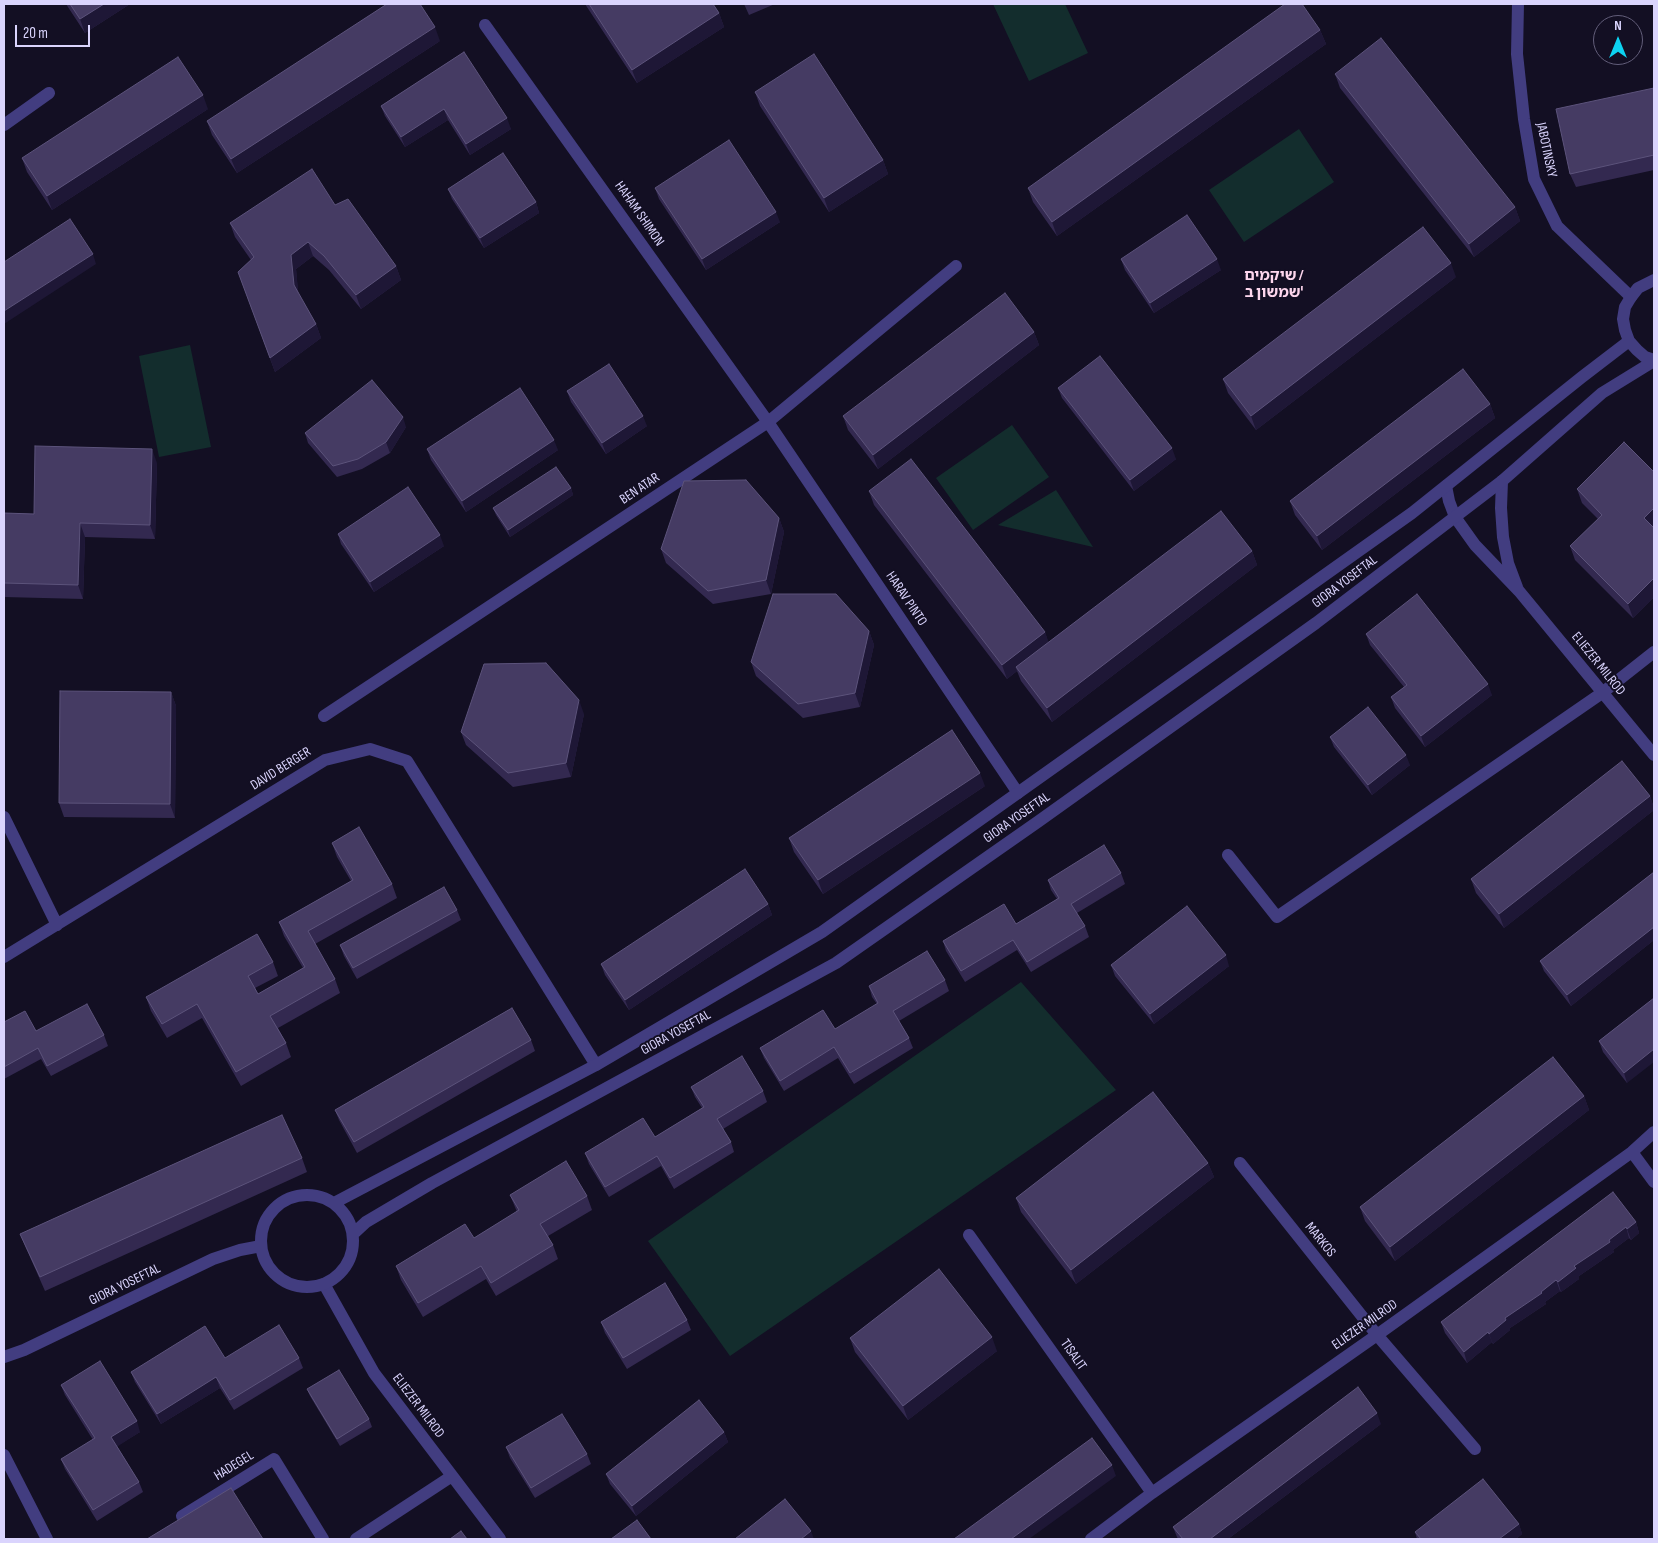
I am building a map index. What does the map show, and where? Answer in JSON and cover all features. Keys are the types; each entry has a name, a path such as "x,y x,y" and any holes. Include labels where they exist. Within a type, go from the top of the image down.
{"street":[{"name":"JABOTINSKY","path":"1518,4 1517,54 1524,120 1534,179 1557,226 1630,297"},
{"name":"HAHAM SHIMON","path":"485,24 768,422"},
{"path":"4,124 49,92"},
{"name":"BEN ATAR","path":"324,716 768,422 956,266"},
{"path":"1654,280 1638,288 1630,297 1625,307 1623,319 1625,330 1636,350 1645,357 1654,360"},
{"name":"GIORA YOSEFTAL","path":"334,1203 596,1065 822,932 1404,519 1630,341"},
{"name":"GIORA YOSEFTAL","path":"353,1234 366,1222 432,1183 836,963 1316,623 1502,480 1602,393 1654,360"},
{"name":"HARAV PINTO","path":"768,422 1018,793"},
{"name":"ELIEZER MILROD","path":"1502,480 1503,537 1508,564 1519,591"},
{"name":"ELIEZER MILROD","path":"1446,486 1455,517 1475,545 1519,591 1654,755"},
{"path":"1228,855 1277,917 1602,693 1654,652"},
{"name":"DAVID BERGER","path":"4,957 325,760 370,749 407,761 596,1065"},
{"path":"4,817 57,925"},
{"name":"ELIEZER MILROD","path":"1091,1539 1152,1493 1377,1335 1632,1152 1654,1132"},
{"path":"1632,1152 1654,1182"},
{"name":"MARKOS","path":"1240,1163 1377,1335 1475,1449"},
{"path":"305,1194 321,1196 334,1203 343,1211 350,1222 353,1234 350,1258 344,1269 335,1278 324,1284 310,1287 296,1286 283,1280 272,1271 265,1259 261,1246 262,1230 268,1217 278,1205 290,1197 305,1194"},
{"name":"TISALIT","path":"969,1235 1152,1493"},
{"name":"GIORA YOSEFTAL","path":"4,1357 24,1350 214,1259 240,1250 261,1246"},
{"name":"ELIEZER MILROD","path":"324,1284 374,1374 500,1539"},
{"path":"4,1455 47,1539"},
{"name":"HADEGEL","path":"182,1516 274,1459 324,1539"},
{"path":"356,1539 452,1476"}],"green space":[{"path":"993,4 1065,4 1088,53 1029,81"},
{"path":"1299,129 1334,182 1244,242 1209,190"},
{"path":"190,345 211,447 159,457 139,356"},
{"path":"1012,425 1049,477 973,530 936,478"},
{"path":"1056,490 1093,547 998,525"},
{"path":"1021,982 1116,1090 730,1356 648,1241"}],"building":[{"path":"70,4 104,4 80,19"},
{"path":"387,4 420,4 435,27 231,159 207,121"},
{"path":"589,4 713,4 719,13 632,70"},
{"path":"1285,4 1302,4 1320,30 1052,222 1028,188"},
{"path":"1381,38 1515,207 1469,244 1335,74"},
{"path":"464,52 507,118 466,144 444,109 401,137 381,106"},
{"path":"814,54 883,160 824,198 755,92"},
{"path":"178,57 203,95 47,196 22,158"},
{"path":"1654,88 1654,155 1570,174 1556,109"},
{"path":"729,140 776,212 702,259 655,188"},
{"path":"503,153 536,202 480,238 448,189"},
{"path":"312,169 335,205 348,199 396,266 356,295 324,256 308,242 291,255 294,285 316,324 270,358 238,272 254,257 230,223"},
{"path":"1187,215 1217,259 1150,303 1121,259"},
{"path":"70,219 93,254 4,311 4,262"},
{"path":"1423,227 1451,263 1251,416 1223,379"},
{"path":"1005,293 1034,332 873,455 843,416"},
{"path":"1100,356 1172,448 1130,480 1058,388"},
{"path":"609,364 643,416 602,443 567,391"},
{"path":"1463,369 1490,404 1317,536 1290,501"},
{"path":"372,380 403,417 386,442 358,459 333,466 305,433"},
{"path":"520,388 554,440 462,501 427,449"},
{"path":"1624,442 1654,472 1654,508 1644,518 1654,528 1654,578 1628,604 1570,546 1602,515 1577,489"},
{"path":"35,446 152,449 150,525 80,523 78,585 4,583 4,513 34,514"},
{"path":"911,459 1045,632 1002,665 869,491"},
{"path":"556,467 571,488 508,530 493,508"},
{"path":"746,480 779,518 766,580 708,591 661,549 684,481"},
{"path":"408,487 440,535 370,582 338,534"},
{"path":"1221,511 1252,551 1047,708 1016,667"},
{"path":"773,594 836,594 869,631 855,693 798,704 751,662"},
{"path":"1417,594 1488,684 1421,736 1391,697 1407,685 1366,634"},
{"path":"546,663 579,700 566,763 508,773 461,732 484,664"},
{"path":"60,691 171,692 170,804 59,803"},
{"path":"1368,707 1406,755 1368,785 1330,737"},
{"path":"952,730 980,773 818,880 789,838"},
{"path":"1622,761 1650,796 1499,914 1471,879"},
{"path":"359,827 392,884 308,931 335,979 270,1016 286,1043 236,1072 197,1004 162,1024 146,997 257,934 273,962 248,976 258,994 305,967 279,922 353,880 332,843"},
{"path":"1104,845 1121,873 1071,904 1085,926 1027,962 1013,940 961,971 943,941 1004,904 1016,924 1059,898 1048,880"},
{"path":"745,869 768,904 625,1000 601,964"},
{"path":"1654,872 1654,927 1567,995 1540,961"},
{"path":"444,887 457,910 353,968 340,945"},
{"path":"1187,906 1226,955 1150,1014 1111,965"},
{"path":"927,951 945,980 893,1011 909,1038 850,1073 834,1047 780,1081 760,1048 823,1010 835,1029 878,1003 869,986"},
{"path":"1654,998 1654,1049 1624,1073 1599,1041"},
{"path":"87,1004 104,1035 47,1066 38,1048 4,1067 4,1022 25,1011 36,1031"},
{"path":"512,1008 531,1040 354,1142 335,1110"},
{"path":"742,1056 763,1091 717,1119 731,1142 670,1178 657,1156 605,1187 585,1153 643,1118 655,1137 704,1107 691,1087"},
{"path":"1553,1057 1584,1096 1390,1247 1360,1207"},
{"path":"1153,1092 1208,1163 1071,1270 1016,1198"},
{"path":"282,1115 302,1158 40,1277 20,1234"},
{"path":"566,1161 587,1196 540,1224 553,1245 491,1283 481,1266 418,1303 396,1266 465,1224 474,1238 519,1210 510,1195"},
{"path":"1613,1192 1636,1222 1627,1229 1626,1227 1609,1240 1610,1242 1574,1266 1576,1268 1558,1282 1556,1280 1542,1293 1505,1318 1506,1320 1464,1352 1441,1322"},
{"path":"939,1269 992,1337 903,1406 850,1338"},
{"path":"665,1283 687,1320 623,1358 601,1322"},
{"path":"279,1325 299,1358 230,1400 216,1377 157,1414 131,1372 205,1326 225,1358"},
{"path":"100,1361 137,1421 111,1437 139,1482 93,1510 61,1459 95,1438 61,1385"},
{"path":"339,1370 369,1419 337,1439 307,1389"},
{"path":"1358,1387 1377,1413 1210,1539 1183,1539 1173,1527"},
{"path":"699,1400 724,1432 632,1506 606,1474"},
{"path":"562,1414 587,1454 531,1488 506,1447"},
{"path":"1092,1438 1112,1465 1011,1539 954,1539"},
{"path":"1483,1479 1519,1524 1499,1539 1421,1539 1415,1532"},
{"path":"231,1488 263,1539 147,1539"},
{"path":"785,1499 811,1531 801,1539 735,1539"},
{"path":"637,1520 651,1539 611,1539"},
{"path":"461,1531 467,1539 450,1539"}],"district":[{"name":"שיקמים / שמשון ב'","path":"1274,284"}]}
